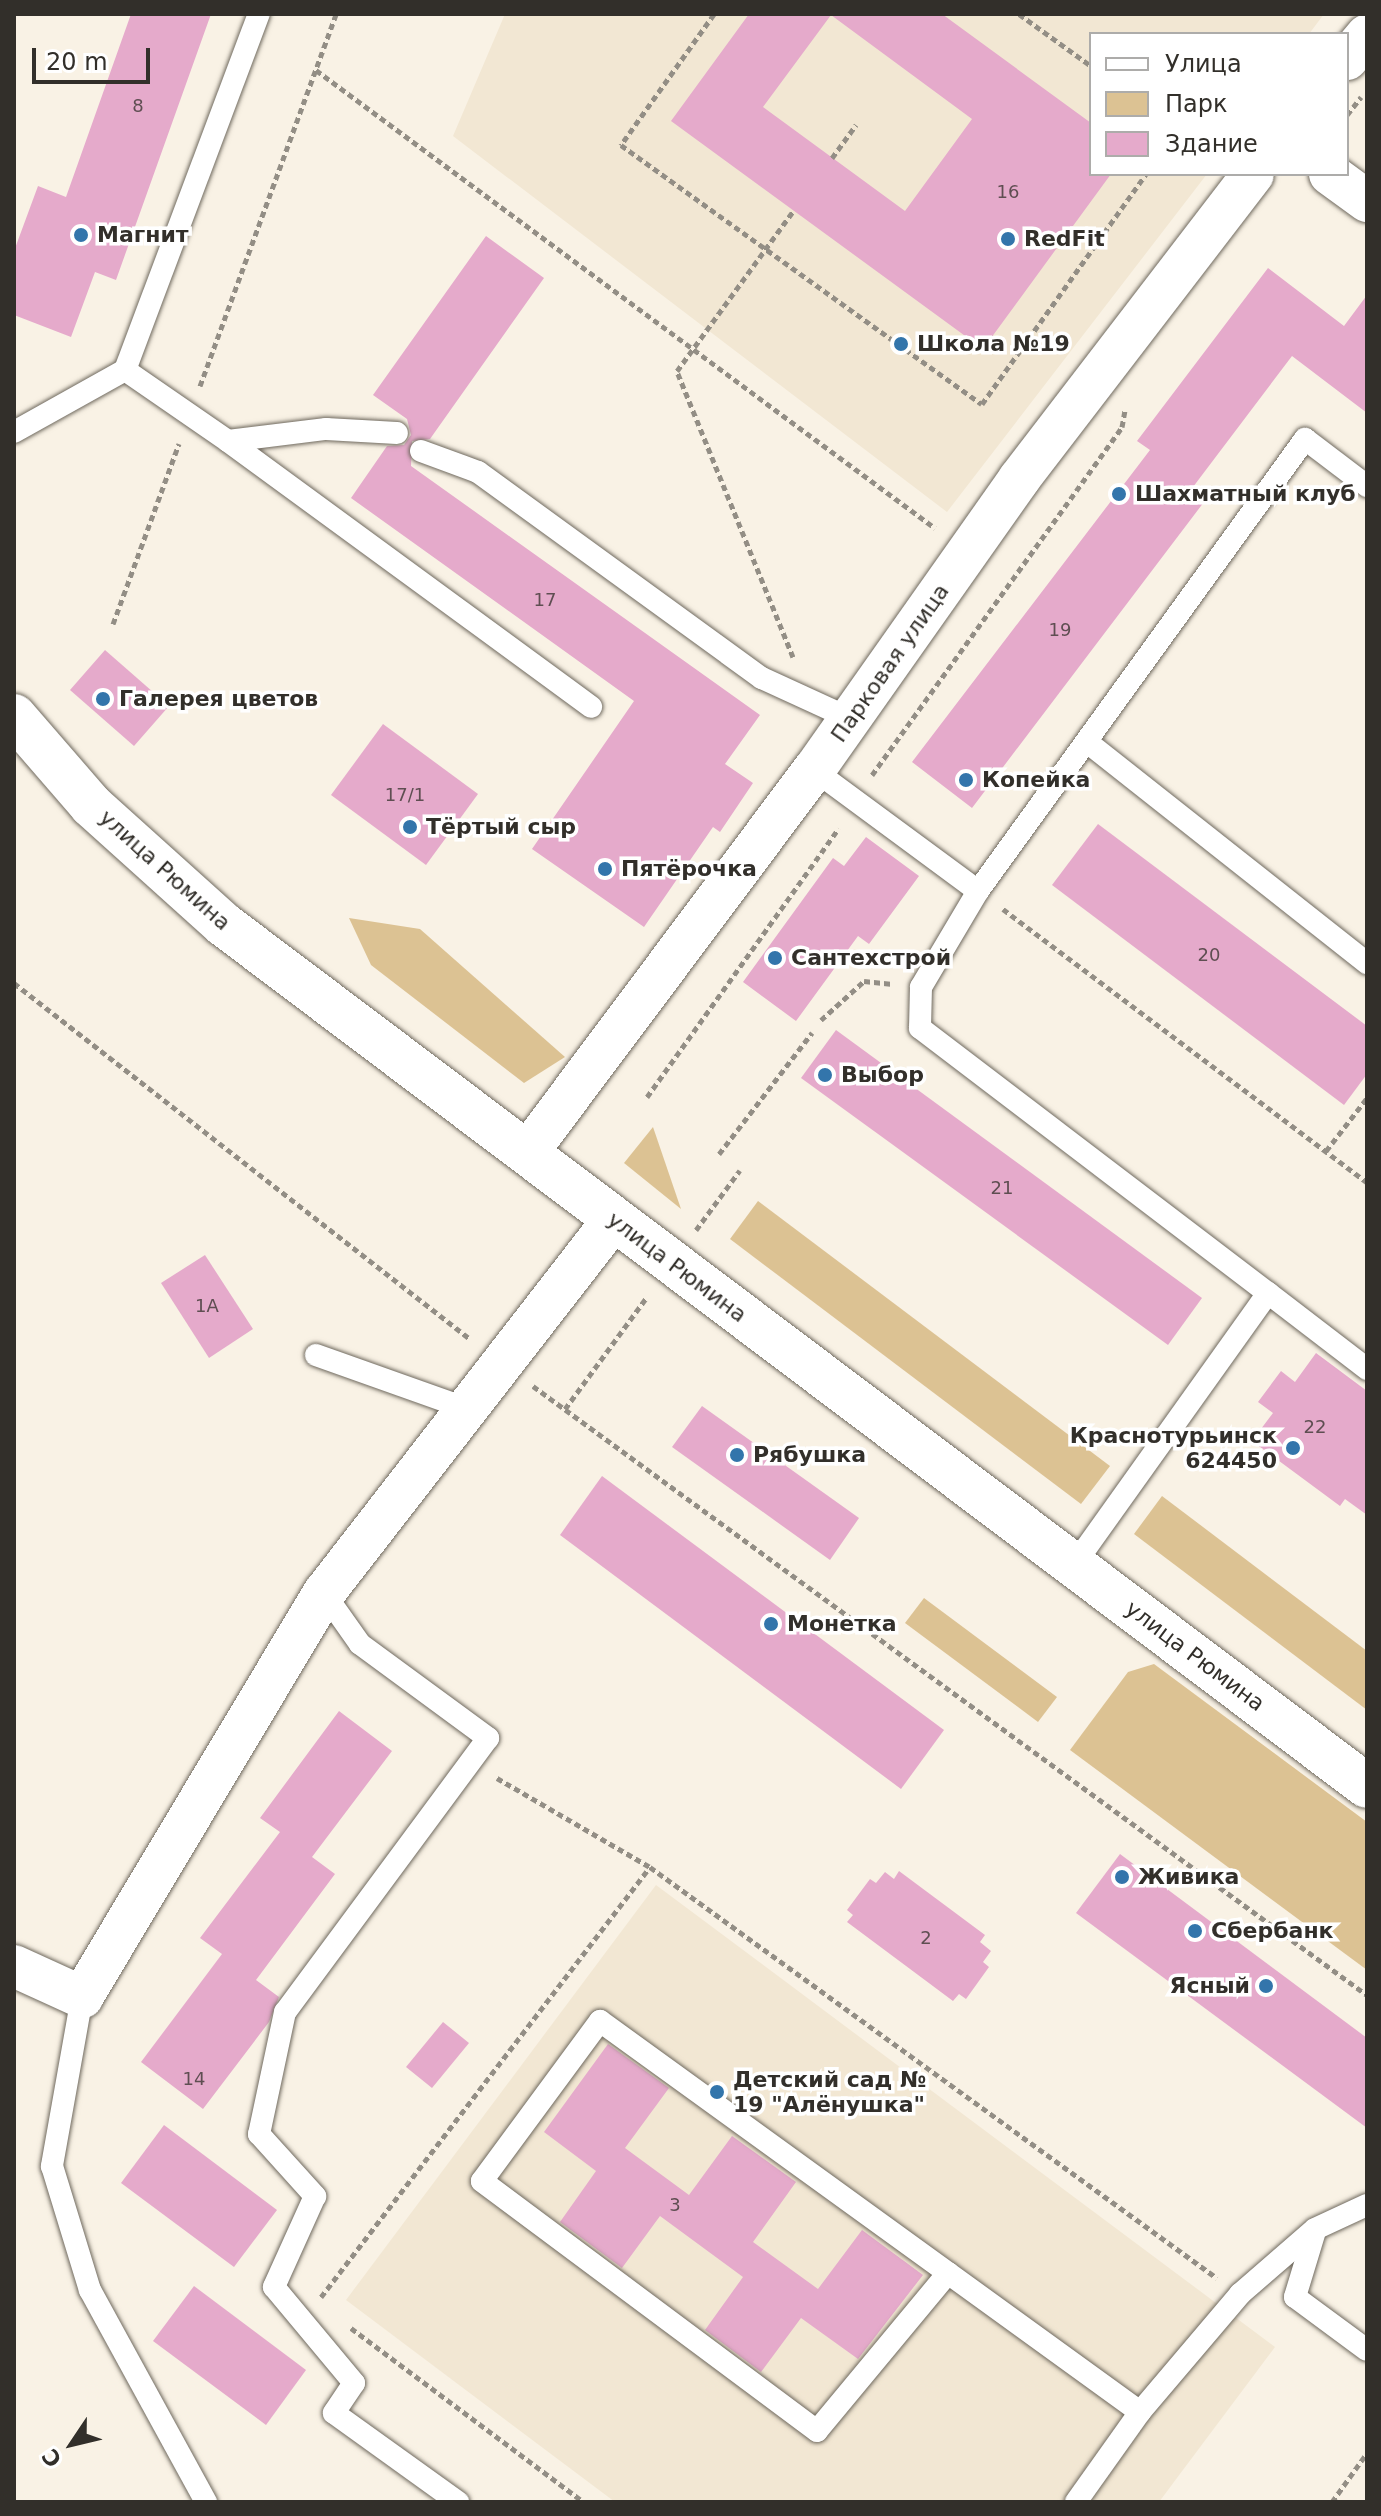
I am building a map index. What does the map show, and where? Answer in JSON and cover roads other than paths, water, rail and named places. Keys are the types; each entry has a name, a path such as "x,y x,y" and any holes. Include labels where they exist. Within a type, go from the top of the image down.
{"main road":[{"name":"улица Рюмина","path":"14,716 91,805 223,924 1367,1786"}],"street":[{"path":"1349,57 1367,35"},
{"name":"Парковая улица","path":"527,1153 814,770 968,552 1251,176"},
{"path":"1333,176 1367,201"},
{"path":"14,1966 82,1997 324,1593 614,1219"}],"lane":[{"path":"14,432 125,370 259,14"},
{"path":"125,370 228,441 591,707"},
{"path":"228,441 326,429 397,433"},
{"path":"1367,486 1305,439 978,891 921,987 920,1028 1367,1369"},
{"path":"421,451 478,472 762,678 851,719"},
{"path":"1087,742 1367,963"},
{"path":"814,770 978,891"},
{"path":"1074,1565 1268,1293"},
{"path":"316,1355 468,1409"},
{"path":"324,1593 360,1644 488,1738 285,2012 259,2134 315,2196 274,2287 354,2383 334,2413 458,2502"},
{"path":"82,1997 52,2166 90,2290 206,2502"},
{"path":"948,2273 817,2431 482,2181 600,2021 1140,2412"},
{"path":"1076,2502 1140,2412 1240,2294 1315,2229 1367,2205"},
{"path":"1315,2229 1295,2297 1367,2350"}],"place":[{"name":"Магнит","path":"81,235"},
{"name":"RedFit","path":"1008,239"},
{"name":"Школа №19","path":"901,344"},
{"name":"Шахматный клуб","path":"1119,494"},
{"name":"Галерея цветов","path":"103,699"},
{"name":"Копейка","path":"966,780"},
{"name":"Тёртый сыр","path":"410,827"},
{"name":"Пятёрочка","path":"605,869"},
{"name":"Сантехстрой","path":"775,958"},
{"name":"Выбор","path":"825,1075"},
{"name":"Краснотурьинск 624450","path":"1293,1448"},
{"name":"Рябушка","path":"737,1455"},
{"name":"Монетка","path":"771,1624"},
{"name":"Живика","path":"1122,1877"},
{"name":"Сбербанк","path":"1195,1931"},
{"name":"Ясный","path":"1266,1986"},
{"name":"Детский сад № 19 \"Алёнушка\"","path":"717,2092"}]}
